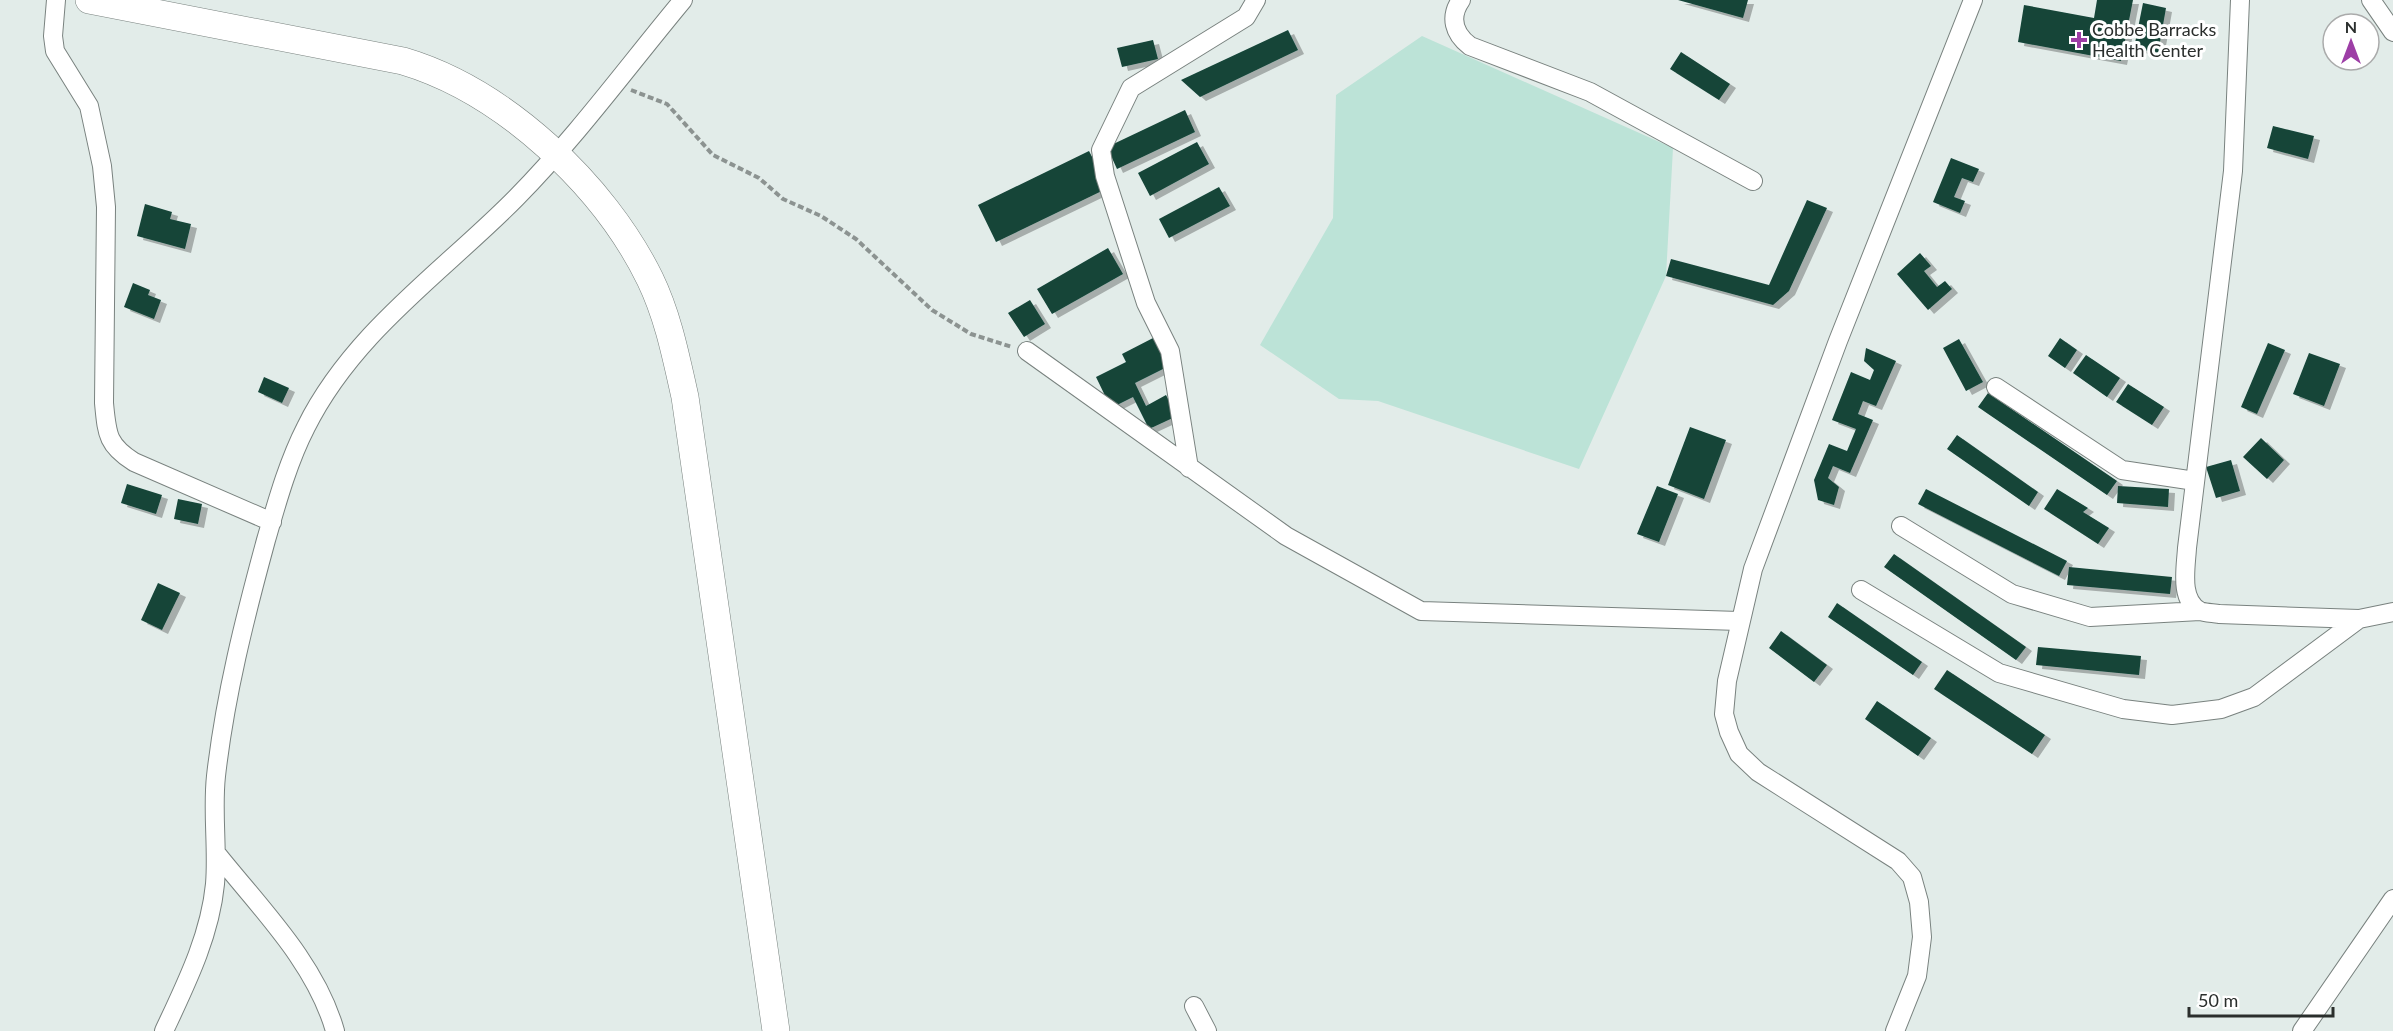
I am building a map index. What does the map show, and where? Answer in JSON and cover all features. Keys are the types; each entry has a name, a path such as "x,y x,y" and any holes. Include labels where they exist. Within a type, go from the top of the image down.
{"main road":[{"path":"89,0 403,61 435,70 464,85 497,107 558,155 620,226 651,280 672,340 685,397 776,1031"}],"street":[{"path":"56,0 53,36 55,51 89,106 102,166 106,207 104,403 106,432 117,451 134,462 272,522"},
{"path":"164,1031 195,963 207,927 217,854 214,798 224,724 239,645 272,522 288,470 305,428 330,383 393,313 482,231 558,155 683,0"},
{"path":"1189,468 1170,351 1146,303 1105,177 1101,150 1131,88 1246,17 1256,0"},
{"path":"1461,0 1457,5 1454,26 1460,39 1470,46 1590,92 1753,181"},
{"path":"1895,1031 1917,976 1922,937 1919,902 1912,877 1898,861 1758,772 1739,754 1724,714 1727,681 1739,621 1753,569 1838,341 1973,0"},
{"path":"2200,610 2188,597 2185,582 2233,171 2240,0"},
{"path":"2371,0 2393,33"},
{"path":"1027,351 1286,536 1421,610 1739,621"},
{"path":"1996,387 2122,470 2195,481"},
{"path":"1901,526 2012,594 2090,617 2200,610 2220,614 2360,619 2393,612"},
{"path":"1861,590 1999,673 2124,710 2172,715 2221,710 2254,697 2360,619"},
{"path":"217,854 288,942 312,978 335,1031"},
{"path":"2302,1031 2393,899"},
{"path":"1194,1006 1207,1031"}],"path":[{"path":"614,84 667,104 713,155 759,178 783,200 820,216 856,239 932,310 971,334 1027,351"}],"green space":[{"path":"1422,36 1673,148 1666,276 1579,469 1378,401 1339,399 1260,345 1333,218 1336,95"}],"building":[{"path":"1678,0 1748,0 1743,18"},
{"path":"2097,0 2133,0 2121,61 2018,42 2024,5 2094,18"},
{"path":"2143,3 2166,8 2158,53 2134,48"},
{"path":"1288,30 1298,50 1200,97 1181,80"},
{"path":"1153,40 1158,59 1122,67 1117,48"},
{"path":"1681,52 1730,84 1719,100 1670,69"},
{"path":"1185,110 1195,132 1117,169 1107,147"},
{"path":"2273,126 2314,136 2308,159 2267,148"},
{"path":"1197,142 1209,164 1150,196 1138,173"},
{"path":"1089,151 1108,188 996,242 978,205"},
{"path":"1951,158 1979,169 1973,182 1962,178 1954,197 1965,201 1960,213 1933,202"},
{"path":"1219,187 1230,206 1169,238 1159,219"},
{"path":"1807,200 1827,208 1789,291 1773,305 1666,276 1671,259 1769,285"},
{"path":"145,204 172,212 170,219 191,224 185,249 137,236"},
{"path":"1108,248 1123,274 1052,314 1037,289"},
{"path":"1920,253 1931,266 1924,271 1937,287 1945,281 1952,289 1928,310 1897,274"},
{"path":"133,283 150,290 148,295 161,300 154,319 124,307"},
{"path":"1030,300 1045,324 1024,337 1008,313"},
{"path":"1155,337 1169,366 1135,383 1146,406 1166,395 1177,416 1149,429 1133,397 1111,408 1096,377 1126,362 1122,354"},
{"path":"2060,338 2077,350 2065,368 2048,356"},
{"path":"1959,339 1983,382 1966,391 1943,348"},
{"path":"2268,343 2285,350 2257,414 2241,407"},
{"path":"1866,348 1896,361 1876,406 1863,401 1858,414 1873,420 1850,473 1833,466 1828,478 1839,487 1834,505 1818,500 1814,480 1829,444 1847,451 1856,429 1832,420 1851,372 1870,380 1874,370 1864,361"},
{"path":"2309,353 2340,364 2324,406 2293,394"},
{"path":"2086,355 2120,378 2107,397 2073,373"},
{"path":"264,377 289,388 282,403 258,392"},
{"path":"2128,384 2164,407 2152,425 2116,402"},
{"path":"1988,393 2117,481 2107,495 1978,407"},
{"path":"1690,427 1726,440 1704,499 1668,485"},
{"path":"1957,435 2038,492 2029,506 1947,449"},
{"path":"2261,438 2284,460 2267,479 2243,457"},
{"path":"2231,460 2240,491 2216,498 2206,467"},
{"path":"127,484 162,495 156,514 121,503"},
{"path":"1657,486 1678,494 1659,542 1637,534"},
{"path":"2118,486 2169,489 2168,507 2117,503"},
{"path":"1926,489 2067,561 2059,576 1918,504"},
{"path":"2057,489 2088,508 2083,512 2109,528 2098,544 2044,509"},
{"path":"178,499 202,504 198,524 174,519"},
{"path":"1894,554 2026,647 2016,660 1884,567"},
{"path":"2069,567 2172,577 2170,594 2067,585"},
{"path":"158,583 180,593 162,630 141,620"},
{"path":"1837,603 1922,662 1913,675 1828,617"},
{"path":"1781,631 1827,665 1814,682 1769,648"},
{"path":"2038,647 2141,656 2139,675 2036,665"},
{"path":"1947,670 2045,735 2032,754 1934,689"},
{"path":"1877,701 1931,738 1918,756 1865,719"}],"place":[{"name":"Cobbe Barracks Health Center","path":"2079,40"}]}
